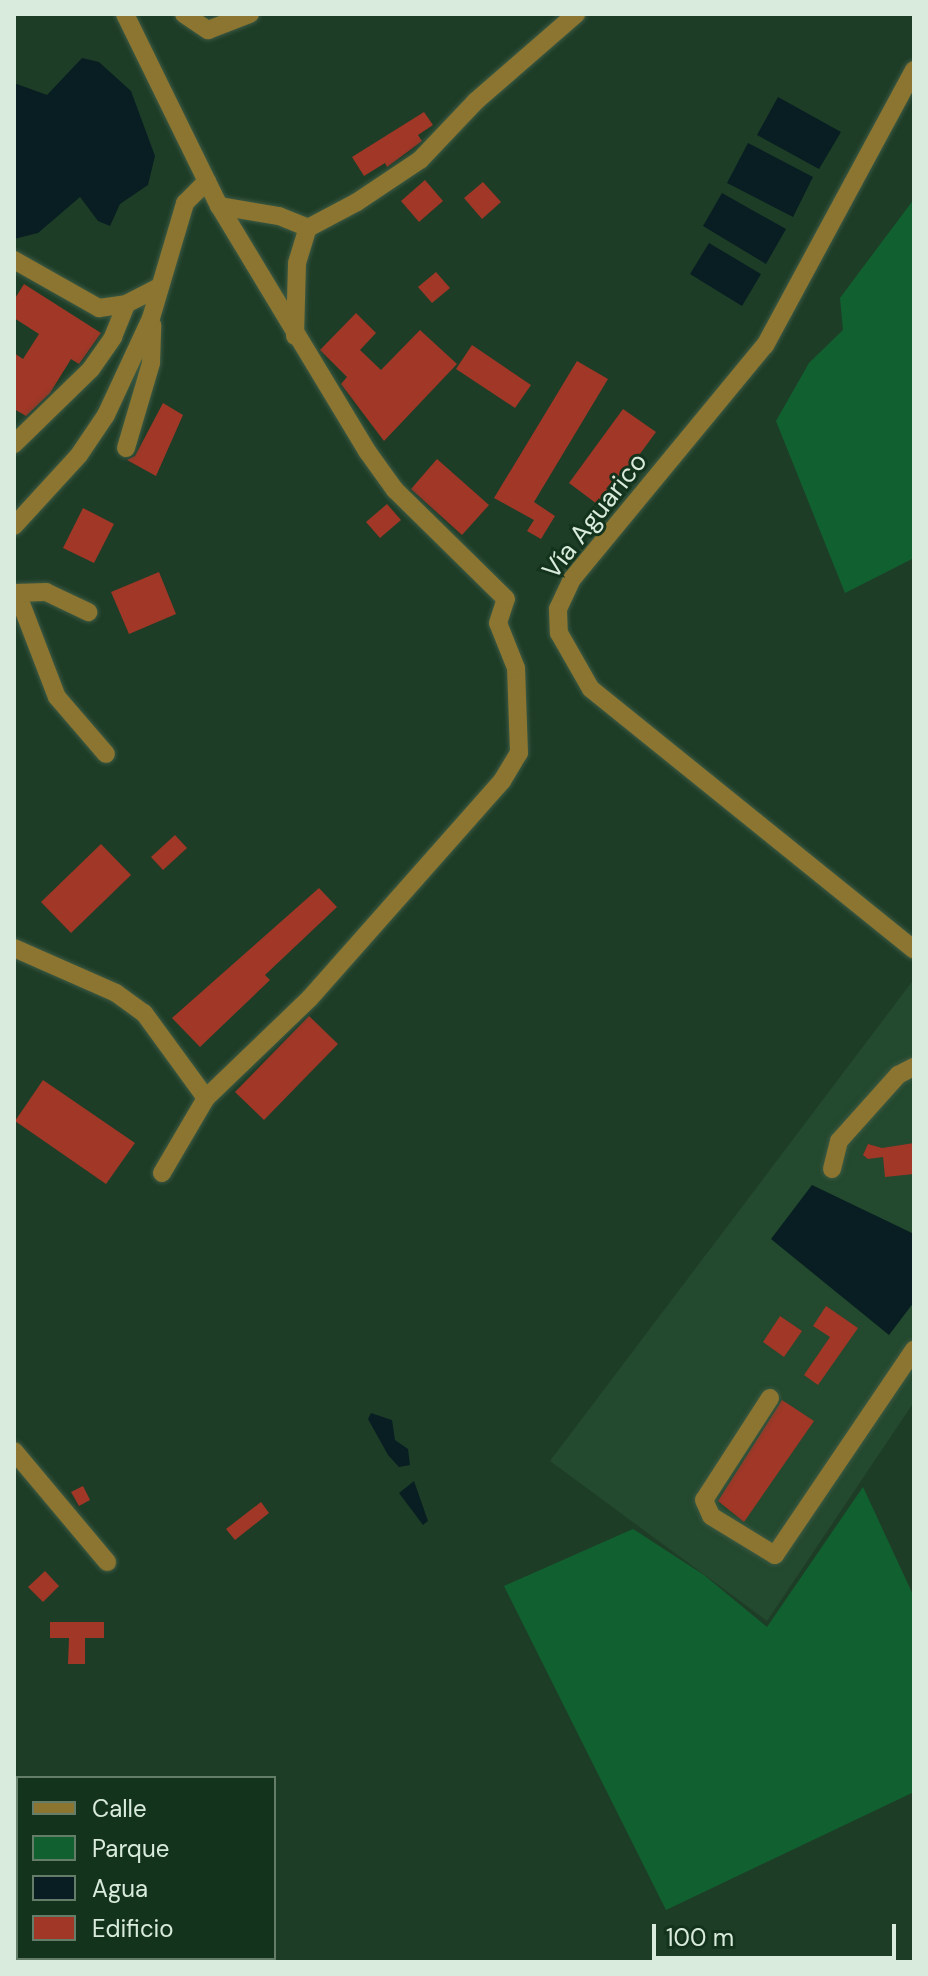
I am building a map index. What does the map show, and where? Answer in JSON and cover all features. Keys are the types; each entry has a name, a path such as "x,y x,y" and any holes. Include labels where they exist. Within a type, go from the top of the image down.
{"street":[{"path":"125,14 219,206 295,337 395,490 506,599 498,623 516,668 519,753 502,781 310,998 206,1098 162,1173"},
{"path":"184,14 208,30 250,14"},
{"path":"295,337 297,263 308,228 394,181 576,14"},
{"name":"Vía Aguarico","path":"914,70 765,345 572,579 558,609 559,633 591,689 914,950"},
{"path":"126,448 151,363 151,318 157,288 185,203 207,181"},
{"path":"219,206 279,216 308,228"},
{"path":"16,264 99,308 126,304 157,288"},
{"path":"14,444 91,369 113,337 126,304"},
{"path":"14,526 79,455 99,425 151,318"},
{"path":"88,612 46,592 15,593 57,697 106,754"},
{"path":"14,948 116,993 144,1013 206,1098"},
{"path":"832,1169 839,1141 898,1075 914,1067"},
{"path":"770,1398 704,1500 711,1516 775,1555 914,1350"},
{"path":"14,1451 107,1562"}],"shaded area":[{"path":"914,979 914,1402 767,1621 550,1461"}],"green space":[{"path":"914,199 914,558 845,593 776,421 809,363 843,330 840,298"},
{"path":"863,1487 914,1597 914,1792 666,1910 504,1586 633,1529 704,1575 767,1627"}],"water":[{"path":"82,58 99,62 131,91 155,156 148,185 120,204 110,226 98,221 80,197 38,233 14,239 14,83 47,95"},
{"path":"778,97 841,132 819,169 757,135"},
{"path":"748,143 813,177 793,217 727,183"},
{"path":"722,193 786,229 766,264 703,226"},
{"path":"709,243 761,274 742,306 690,274"},
{"path":"812,1185 914,1234 914,1302 889,1335 771,1239"},
{"path":"371,1413 392,1420 395,1440 408,1449 410,1465 399,1467 388,1455 368,1419"},
{"path":"414,1481 428,1521 423,1525 399,1493"}],"building":[{"path":"424,112 433,125 418,135 422,141 387,167 385,163 364,176 352,157"},
{"path":"425,180 443,201 419,222 401,201"},
{"path":"483,182 501,202 482,219 464,198"},
{"path":"436,272 450,288 432,303 418,287"},
{"path":"24,284 101,333 79,364 71,359 50,393 26,416 14,409 14,353 23,359 39,334 14,318 14,300"},
{"path":"356,313 376,333 360,350 381,370 420,330 457,364 384,441 341,384 347,377 320,350"},
{"path":"472,345 531,385 515,408 456,369"},
{"path":"577,361 608,379 534,502 555,516 541,539 527,531 534,520 494,498"},
{"path":"163,403 183,415 156,476 127,460 135,456"},
{"path":"623,409 656,432 601,507 569,483"},
{"path":"437,459 489,505 462,535 411,489"},
{"path":"387,504 401,520 380,538 366,522"},
{"path":"83,508 114,524 94,563 63,548"},
{"path":"159,572 176,614 129,634 111,592"},
{"path":"175,835 187,848 163,870 151,857"},
{"path":"101,844 131,875 71,933 41,902"},
{"path":"319,888 337,907 265,975 270,980 200,1047 172,1018"},
{"path":"309,1016 338,1044 264,1120 235,1092"},
{"path":"43,1080 135,1143 106,1184 15,1121"},
{"path":"914,1143 914,1174 885,1177 883,1157 868,1159 863,1155 868,1144 882,1148"},
{"path":"826,1306 858,1328 818,1385 804,1375 830,1337 813,1326"},
{"path":"780,1316 802,1331 784,1357 763,1342"},
{"path":"782,1400 814,1421 744,1522 718,1501"},
{"path":"83,1486 90,1500 79,1506 71,1492"},
{"path":"261,1502 269,1513 235,1540 226,1529"},
{"path":"45,1571 59,1586 43,1602 28,1587"},
{"path":"50,1622 104,1622 104,1638 85,1638 85,1664 68,1664 69,1638 50,1638"}]}
